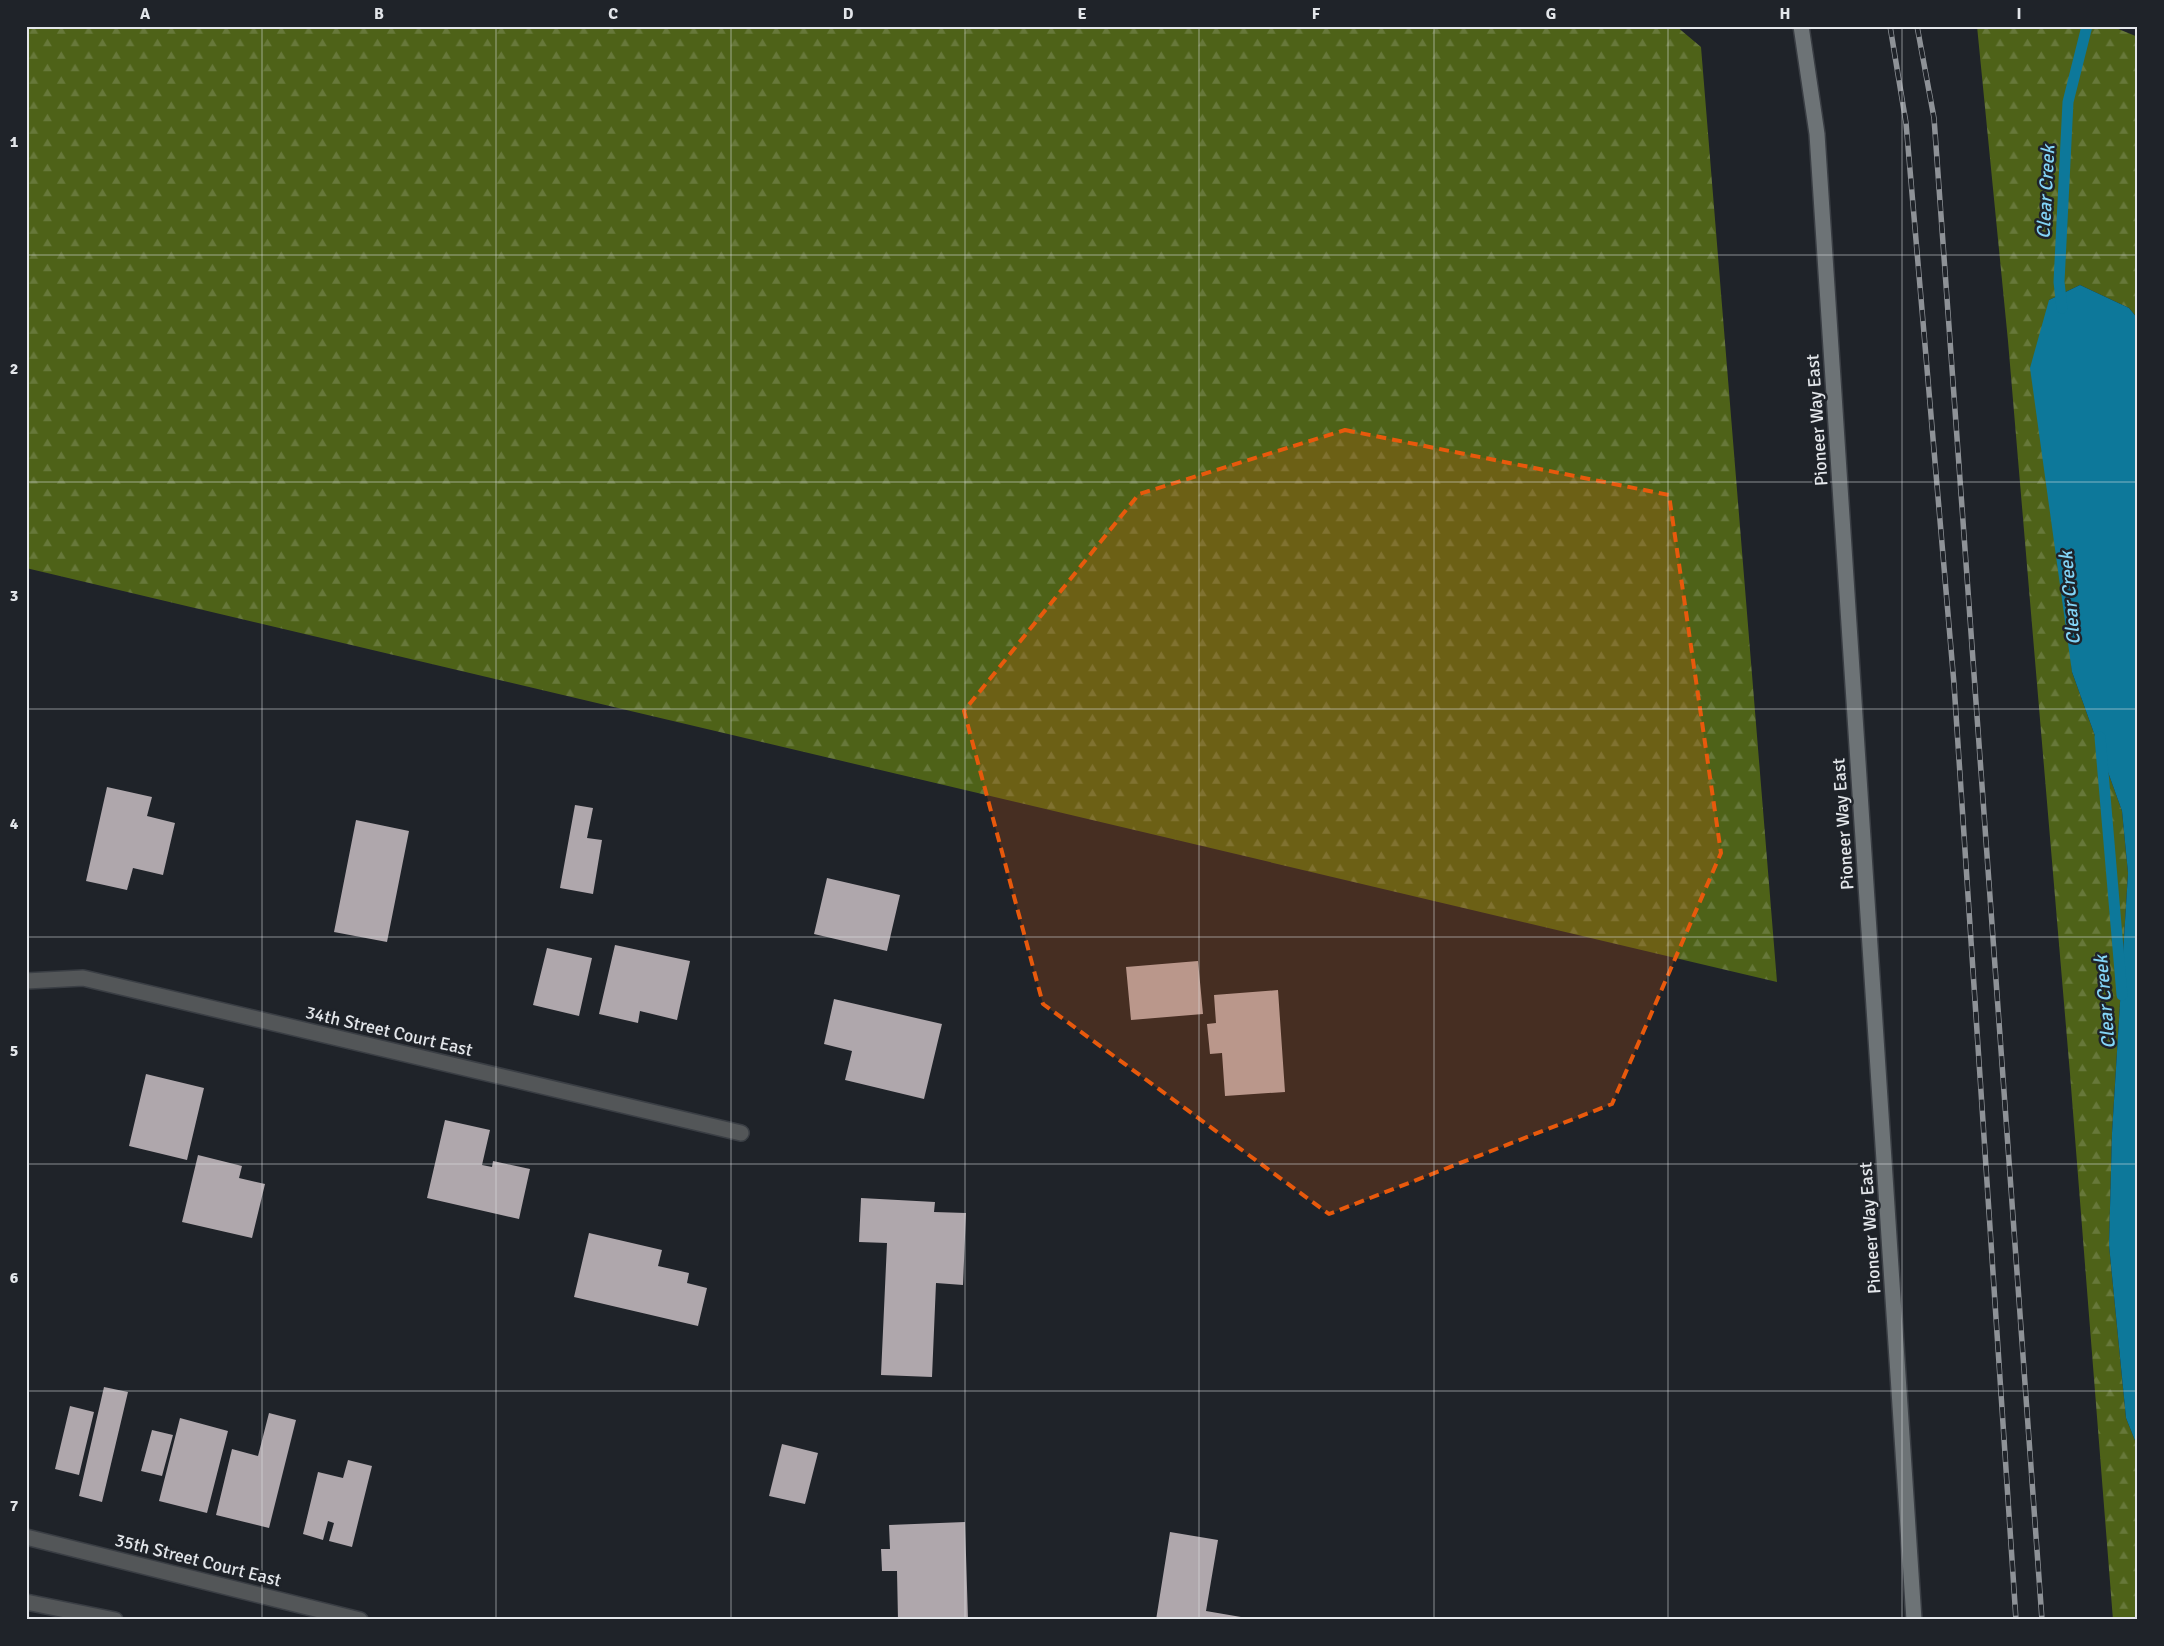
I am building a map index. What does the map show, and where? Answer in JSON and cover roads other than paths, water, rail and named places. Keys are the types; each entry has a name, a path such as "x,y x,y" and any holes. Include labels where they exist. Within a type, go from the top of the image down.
{"main road":[{"name":"Pioneer Way East","path":"1800,26 1817,134 1914,1620"}],"street":[{"name":"34th Street Court East","path":"26,981 83,978 741,1133"},
{"name":"35th Street Court East","path":"26,1537 360,1620"},
{"path":"26,1602 115,1620"}],"water":[{"path":"2080,285 2129,308 2138,319 2138,1448 2126,1418 2109,1245 2112,1133 2128,873 2122,811 2072,672 2030,368 2049,300"}],"waterway":[{"name":"Clear Creek","path":"2062,308 2059,282 2068,102 2087,26"},
{"name":"Clear Creek","path":"2100,737 2122,995"}],"railway":[{"path":"1890,26 1906,123 1954,684 2016,1620"},
{"path":"1917,26 1934,118 2042,1620"}]}
